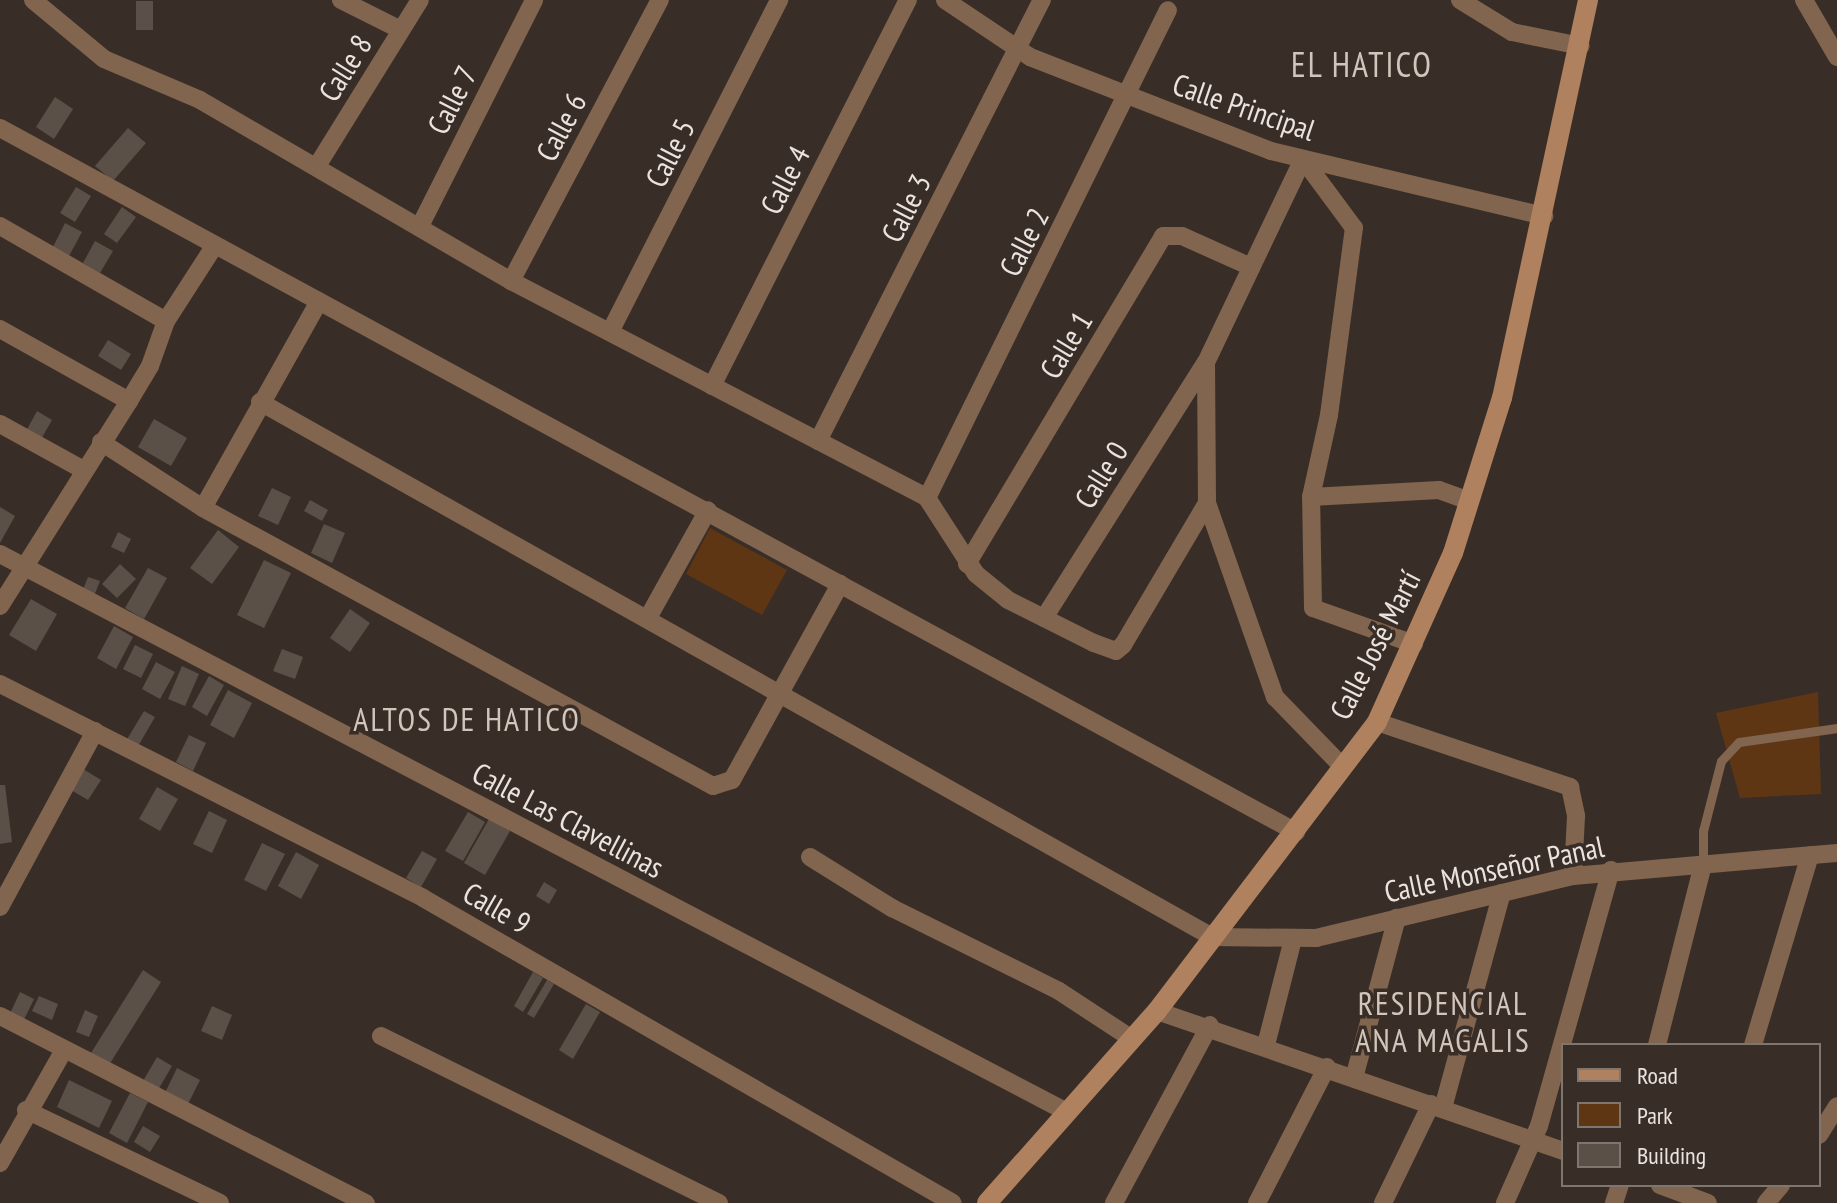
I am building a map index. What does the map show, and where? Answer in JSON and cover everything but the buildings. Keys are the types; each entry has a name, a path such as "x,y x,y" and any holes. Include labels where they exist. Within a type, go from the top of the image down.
{"main road":[{"name":"Calle José Martí","path":"987,1203 1157,1011 1296,832 1341,765 1377,722 1414,644 1470,501 1502,398 1581,46 1588,0"}],"street":[{"path":"33,0 104,59 200,100 511,281 927,498 967,564 1008,600 1116,651 1207,503"},
{"path":"341,0 401,30"},
{"name":"Calle 8","path":"317,166 420,0"},
{"name":"Calle 7","path":"420,226 534,0"},
{"name":"Calle 6","path":"511,281 660,0"},
{"name":"Calle 5","path":"610,332 779,0"},
{"name":"Calle 4","path":"712,386 908,0"},
{"name":"Calle Principal","path":"945,0 1018,50 1129,96 1303,159 1544,216"},
{"name":"Calle 3","path":"818,441 1042,0"},
{"path":"1460,0 1512,32 1581,46"},
{"path":"1804,0 1837,57"},
{"name":"Calle 2","path":"927,498 1129,96 1168,10"},
{"path":"0,128 1296,832"},
{"path":"1303,159 1354,228 1331,400 1311,497 1313,608 1414,644"},
{"name":"Calle 0","path":"1044,618 1206,362 1303,159"},
{"path":"0,226 166,321"},
{"name":"Calle 1","path":"967,564 1163,236 1182,236 1251,267"},
{"path":"0,606 82,469 150,366 166,321 215,245"},
{"path":"203,508 319,301"},
{"path":"0,329 129,401"},
{"path":"1206,362 1207,503 1275,697 1341,765"},
{"path":"260,402 649,616 1212,937"},
{"path":"0,424 82,469"},
{"path":"101,442 203,508 713,786 732,780 783,694 840,584"},
{"path":"1311,497 1439,490 1470,501"},
{"path":"649,616 708,510"},
{"name":"Calle Las Clavellinas","path":"0,554 1067,1112"},
{"name":"Calle 9","path":"0,684 423,898 953,1203"},
{"path":"1377,722 1570,787 1576,816 1573,876"},
{"path":"0,907 95,731"},
{"name":"Calle Monseñor Panal","path":"1212,937 1293,939 1611,870 1837,853"},
{"path":"1754,1043 1810,855"},
{"path":"810,857 892,908 1059,991 1132,1039"},
{"path":"1658,1043 1703,865"},
{"path":"1505,1203 1531,1140 1611,870"},
{"path":"1383,1203 1437,1106 1502,893"},
{"path":"1354,1078 1397,918"},
{"path":"1266,1045 1293,939"},
{"path":"1157,1011 1210,1025 1561,1150"},
{"path":"0,1016 366,1203"},
{"path":"1114,1203 1210,1025"},
{"path":"381,1036 719,1203"},
{"path":"0,1163 26,1110 64,1050"},
{"path":"1257,1203 1327,1067"},
{"path":"1821,1132 1837,1106"},
{"path":"26,1110 220,1203"},
{"path":"1665,1187 1708,1203"},
{"path":"1766,1203 1779,1187"}],"lane":[{"path":"1703,865 1703,831 1721,761 1739,742 1837,728"}],"green space":[{"path":"710,528 787,570 762,615 686,574"},
{"path":"1818,692 1821,794 1740,798 1716,713"}],"district":[{"name":"EL HATICO","path":"1362,65"},
{"name":"ALTOS DE HATICO","path":"467,719"},
{"name":"RESIDENCIAL ANA MAGALIS","path":"1443,1022"}]}
